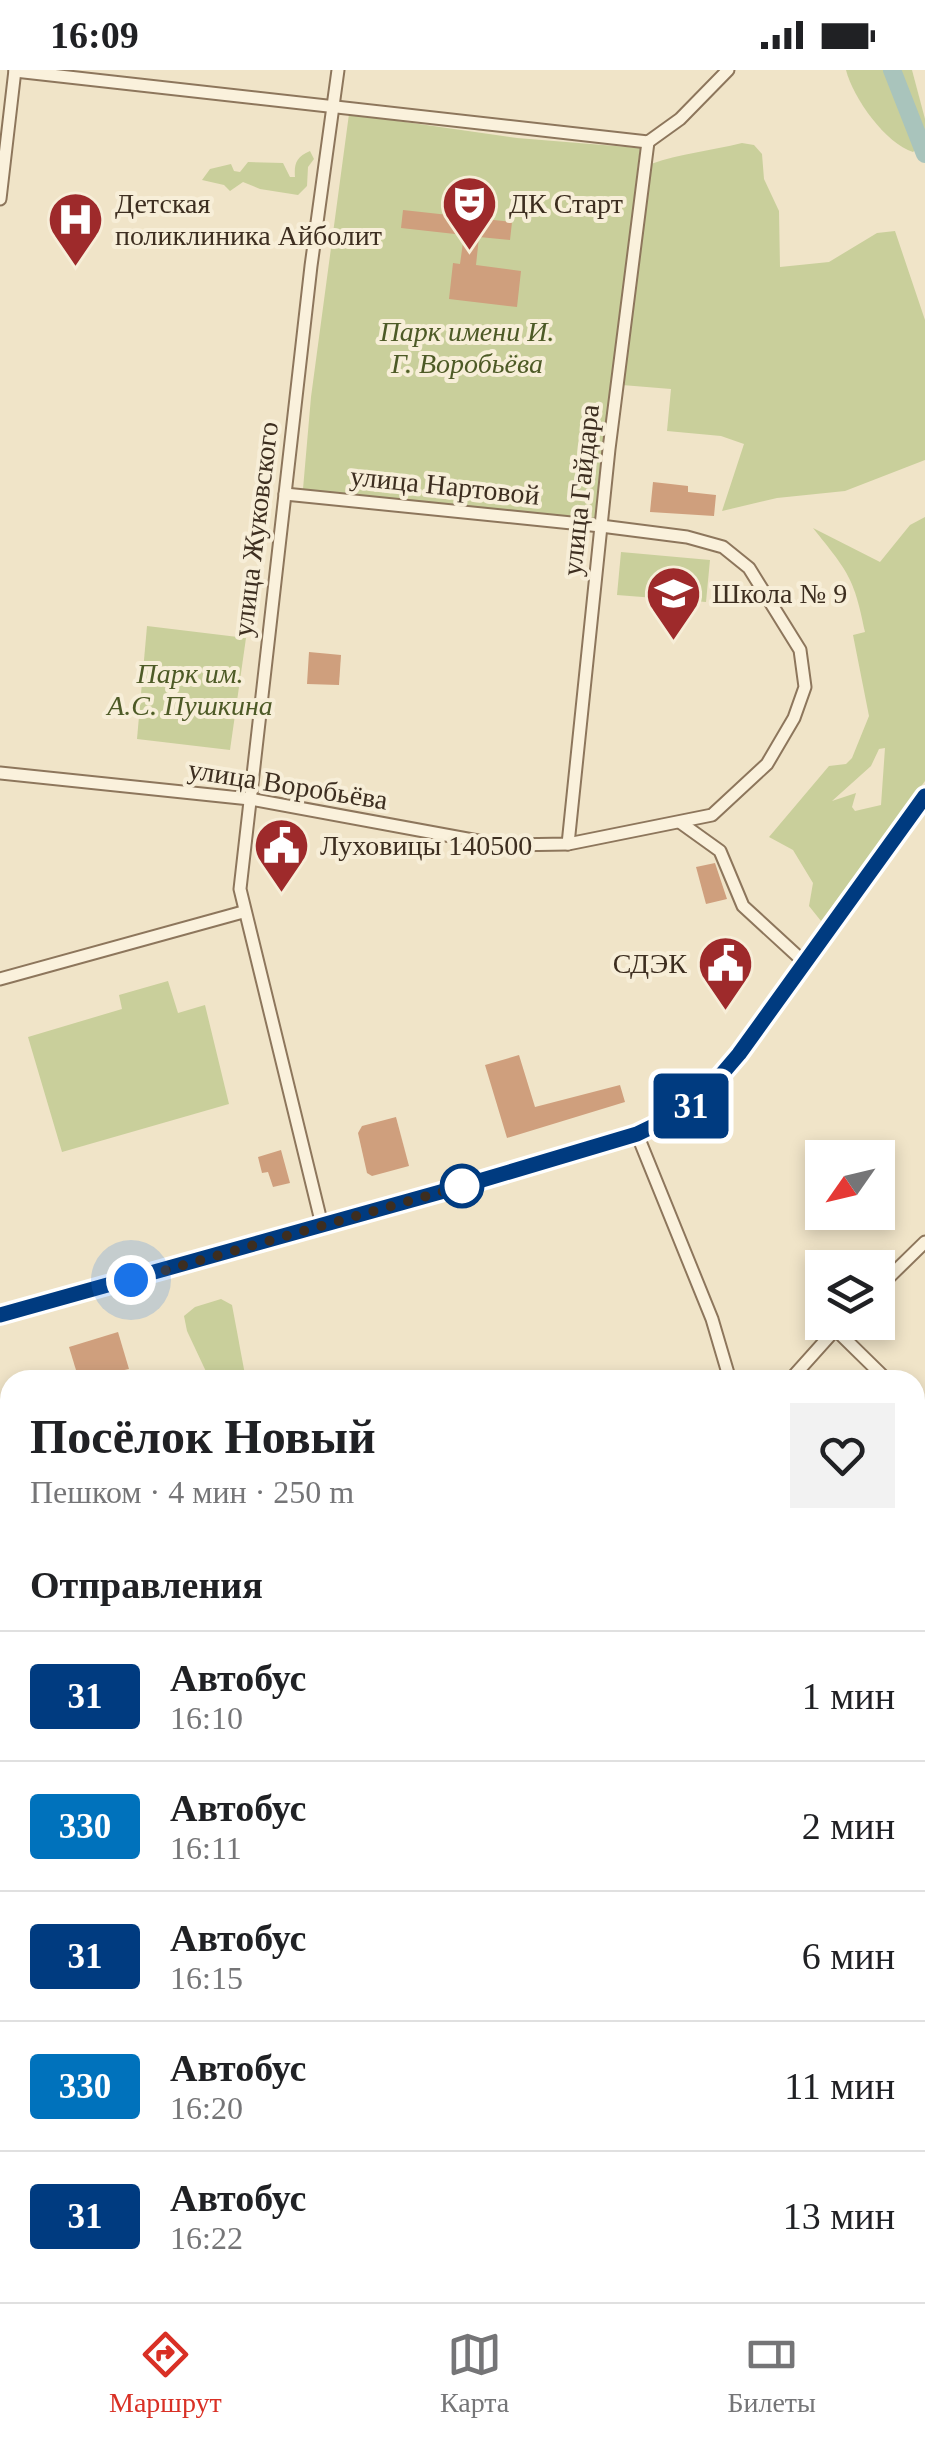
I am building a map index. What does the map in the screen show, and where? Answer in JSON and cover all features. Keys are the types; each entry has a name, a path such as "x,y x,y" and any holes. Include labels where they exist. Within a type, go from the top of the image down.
{"main road":[{"path":"0,1315 637,1134 690,1107 739,1054 925,796"}],"street":[{"path":"0,198 15,70 648,142 680,119 728,70"},
{"name":"улица Жуковского","path":"322,1225 240,889 338,70"},
{"name":"улица Гайдара","path":"568,844 601,526 648,142"},
{"name":"улица Нартовой","path":"285,494 601,526 687,537 724,547 749,568 800,650 805,687 794,718 767,764 712,815 681,823"},
{"name":"улица Воробьёва","path":"0,773 250,799 500,845 568,844 681,823"},
{"path":"681,823 720,851 743,906 804,962"},
{"path":"0,979 243,912"},
{"path":"637,1134 712,1319 727,1370"},
{"path":"895,1271 925,1242"},
{"path":"799,1370 826,1340"},
{"path":"851,1340 878,1370"}],"green space":[{"path":"846,70 912,70 925,119 925,141 913,152 892,140 863,106"},
{"name":"Парк имени И. Г. Воробьёва","path":"349,114 517,138 640,148 595,520 303,489 311,397"},
{"name":"Парк имени И. Г. Воробьёва","path":"742,143 754,145 762,154 764,179 779,211 780,267 829,262 877,233 895,231 925,320 925,460 845,491 777,498 722,511 744,444 721,436 667,431 671,389 622,385 651,164"},
{"path":"310,151 314,159 308,167 307,186 298,195 243,182 230,191 224,185 202,180 210,169 231,164 234,171 240,172 248,162 283,163 290,177 295,177 297,161"},
{"path":"925,517 925,781 821,921 809,906 813,883 793,850 769,837 829,766 846,764 852,758 869,716 853,635 865,632 857,599 842,566 813,528 880,562 910,525","holes":["885,748 881,805 855,811 852,807 856,793 832,801 871,766 879,749"]},
{"path":"621,552 710,560 706,602 617,595"},
{"name":"Парк им. А.С. Пушкина","path":"147,626 246,638 230,750 137,739"},
{"path":"168,981 178,1013 205,1005 229,1104 62,1152 28,1037 122,1009 119,995"},
{"path":"221,1299 232,1305 244,1370 205,1370 184,1316 195,1307"}],"building":[{"name":"ДК Старт","path":"403,210 512,222 510,240 479,237 476,265 521,271 517,307 449,299 453,263 460,264 464,235 401,228"},
{"path":"653,482 688,486 688,492 716,495 714,516 650,512"},
{"path":"309,652 341,655 339,685 307,684"},
{"path":"715,863 727,899 706,904 696,867"},
{"path":"519,1055 535,1107 620,1085 625,1102 507,1138 485,1065"},
{"path":"396,1117 409,1166 372,1176 367,1173 358,1133 362,1126"},
{"path":"281,1150 290,1183 273,1187 268,1172 262,1173 258,1157"},
{"path":"118,1332 129,1369 76,1370 69,1347"}],"waterway":[{"path":"892,70 925,154"}],"bus line":[{"name":"31","path":"0,1315 157,1274 637,1134 690,1107 739,1054 925,796"}],"place":[{"name":"ДК Старт","path":"470,252"},
{"name":"Детская поликлиника Айболит","path":"76,268"},
{"name":"Школа № 9","path":"673,642"},
{"name":"Луховицы 140500","path":"281,894"},
{"name":"СДЭК","path":"726,1012"}],"route":[{"path":"131,1280 462,1186"}]}
